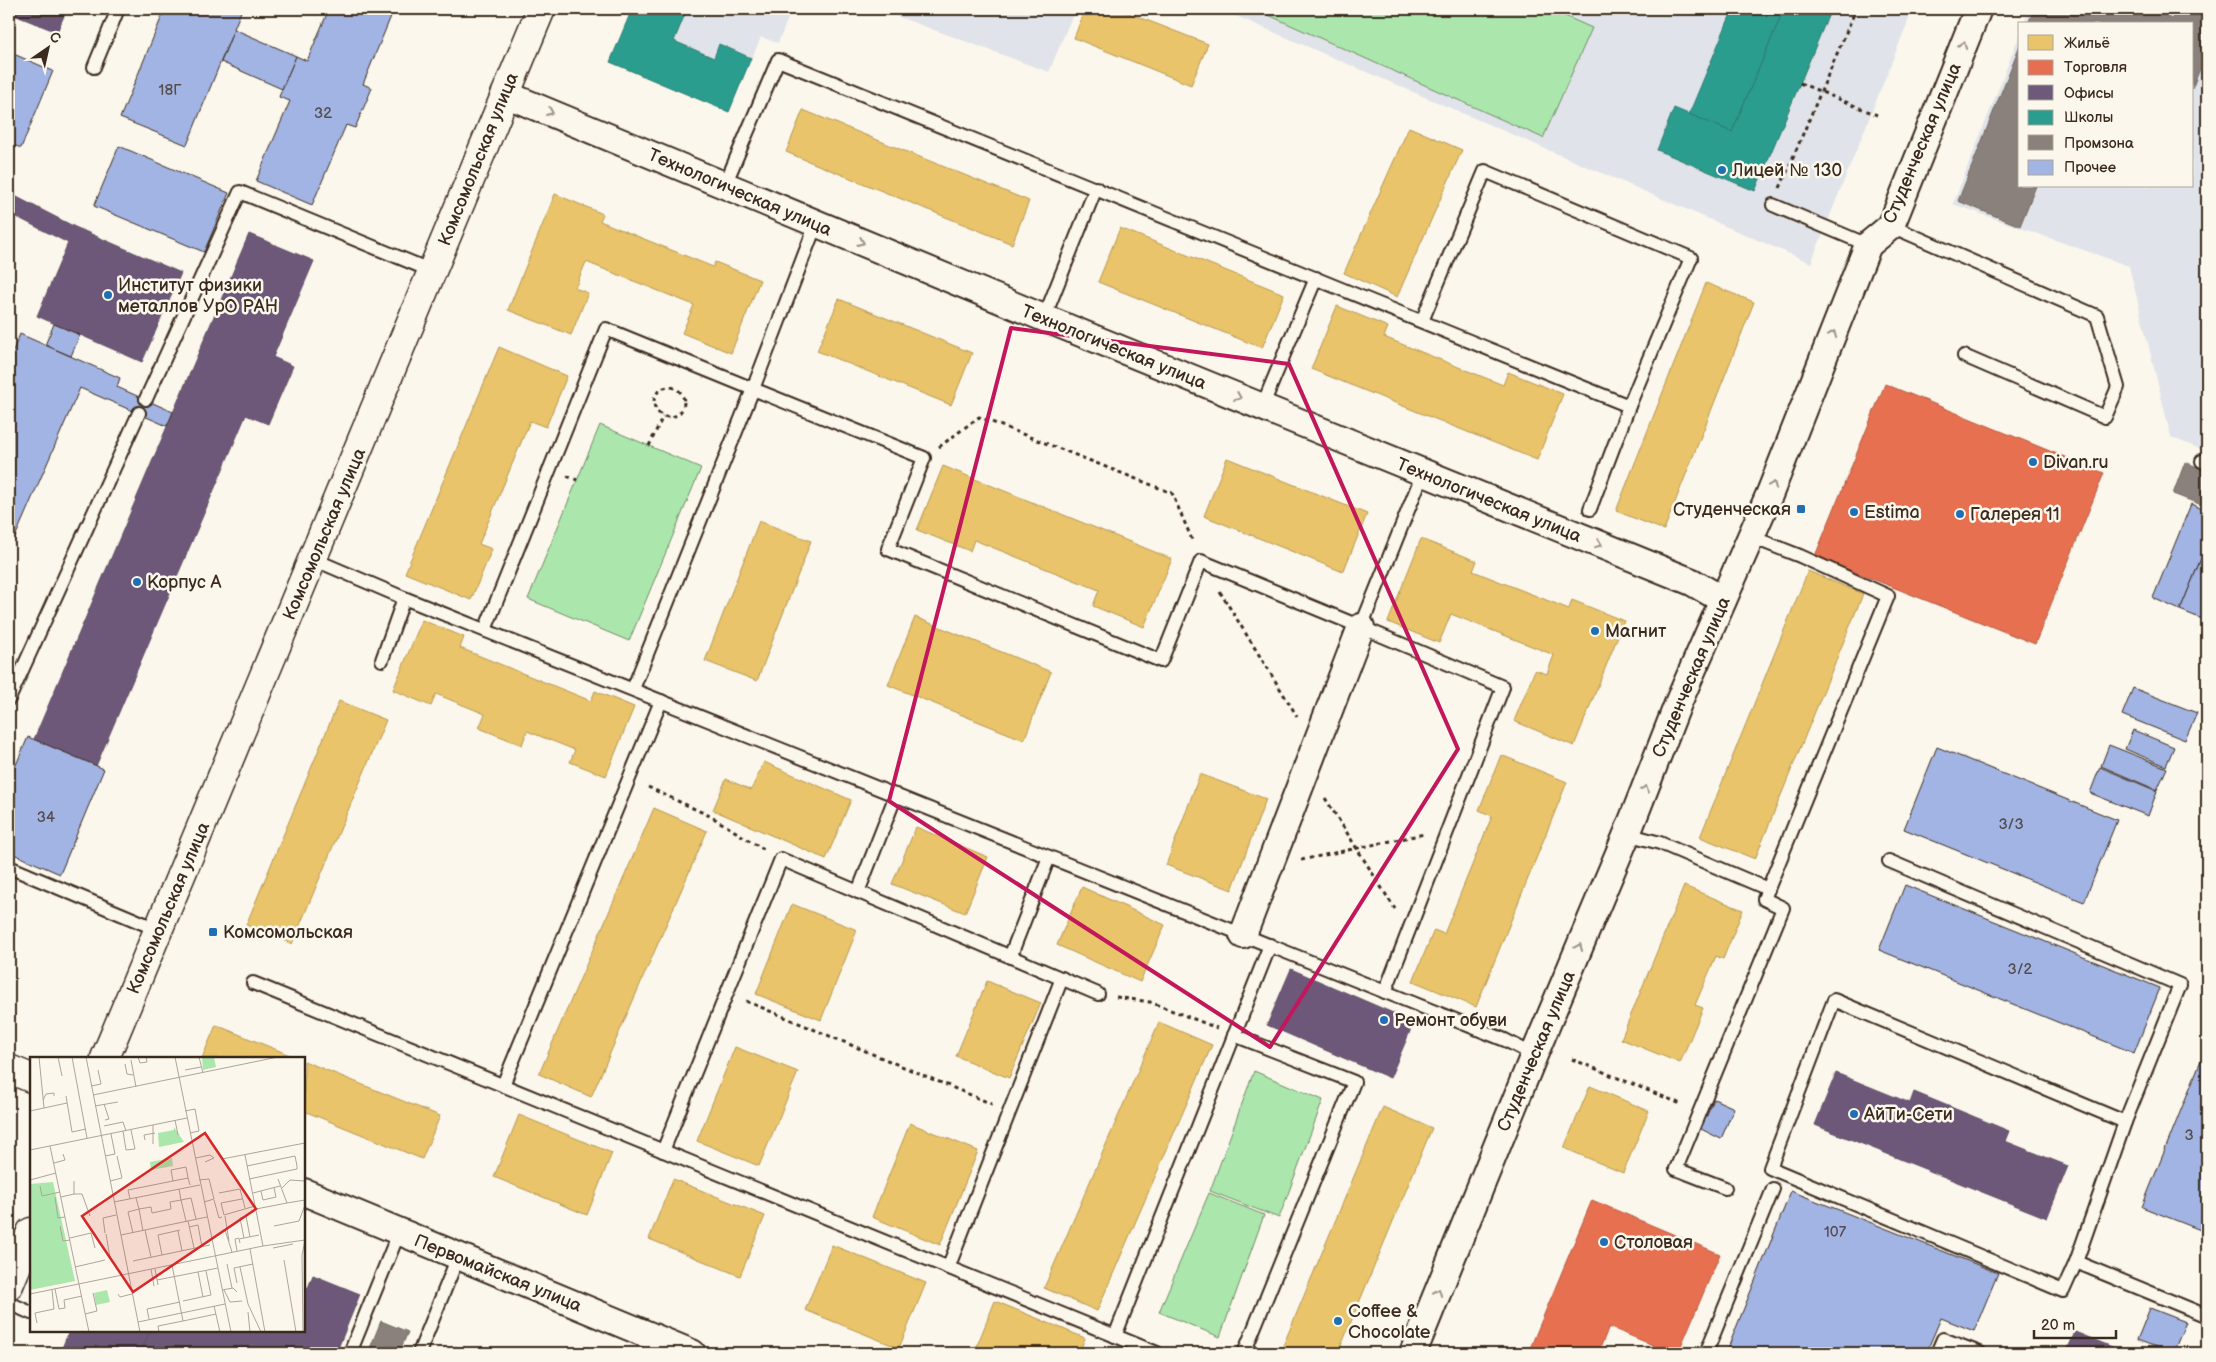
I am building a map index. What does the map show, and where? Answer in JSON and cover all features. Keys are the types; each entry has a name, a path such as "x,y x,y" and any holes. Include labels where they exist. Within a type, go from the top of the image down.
{"main road":[{"name":"Комсомольская улица","path":"105,1057 541,9"},
{"path":"9,1069 30,1078"},
{"path":"9,1284 30,1234"}],"street":[{"name":"Студенческая улица","path":"1413,1353 1534,1055 1628,834 1679,701 1749,536 1770,493 1868,245 1891,226 1974,10"},
{"name":"Технологическая улица","path":"505,94 1044,318 1692,582 1723,600"},
{"path":"1243,935 1361,627"},
{"name":"Первомайская улица","path":"305,1192 692,1353"}],"lane":[{"path":"94,67 118,9"},
{"path":"724,186 778,60 1629,406"},
{"path":"1422,321 1485,171 1691,258 1629,406 1590,510"},
{"path":"1044,318 1096,188"},
{"path":"146,399 240,192 432,271"},
{"path":"1773,205 1868,245"},
{"path":"633,690 753,389 816,224"},
{"path":"1891,226 2097,316 2118,387 2106,418 1964,356"},
{"path":"1262,407 1316,278"},
{"path":"485,630 606,329 924,458 888,549 1161,661 1201,561 1503,687 1385,992"},
{"path":"9,700 139,414"},
{"path":"1361,627 1423,473"},
{"path":"1725,1188 1676,1169 1783,908 1764,900 1888,596 1800,556 1749,536"},
{"path":"313,559 404,598 1506,1040 1534,1055"},
{"path":"382,660 404,598"},
{"path":"503,1085 661,701"},
{"path":"858,892 896,795"},
{"path":"1628,834 1660,843 1768,890"},
{"path":"1010,957 1049,857"},
{"path":"663,1151 781,860 1098,994"},
{"path":"1889,861 2180,985 2125,1122 2076,1262 2063,1291 1770,1168 1834,1000 2125,1122"},
{"path":"9,867 159,930"},
{"path":"1115,1336 1270,946"},
{"path":"948,1268 1062,978"},
{"path":"253,983 1157,1353"},
{"path":"1234,1035 1354,1082 1244,1353"},
{"path":"1706,1353 1773,1189"},
{"path":"350,1353 399,1232"},
{"path":"419,1353 458,1257"},
{"path":"2076,1262 2207,1316"},
{"path":"9,1303 30,1313"},
{"path":"1937,1353 1943,1339 1980,1353"}],"path":[{"path":"1773,205 1856,9"},
{"path":"1800,83 1877,115"},
{"path":"674,388 683,398 683,408 672,416 663,416 656,409 654,399 660,390 674,388"},
{"path":"650,446 663,416"},
{"path":"924,458 980,417 1172,493 1201,561 1310,756 1357,848 1409,930"},
{"path":"629,779 712,817 781,860"},
{"path":"1268,867 1448,828"},
{"path":"727,993 1010,1111"},
{"path":"1098,994 1150,1002 1234,1035"},
{"path":"1572,1059 1700,1112"}],"highlighted area":[{"path":"1011,328 1289,364 1458,749 1270,1047 889,801"}],"shaded area":[{"path":"632,9 792,9 778,43 761,37 729,112 610,62"},
{"path":"877,9 1075,9 1049,72"},
{"name":"Лицей № 130","path":"1220,9 1913,9 1811,263"},
{"path":"2030,9 2207,9 2207,452 2171,437 2129,266 1953,204 2018,39 2018,188 2194,188 2194,22 2025,22"}],"green space":[{"path":"1255,9 1549,9 1592,28 1543,138"},
{"path":"600,425 701,468 629,641 528,599"},
{"path":"1254,1071 1323,1100 1279,1218 1210,1191"},
{"path":"1209,1193 1264,1215 1220,1337 1159,1312"}],"building: Жильё":[{"path":"1085,9 1118,9 1208,44 1191,85 1074,38"},
{"path":"803,110 1029,201 1012,244 786,152"},
{"path":"1409,127 1462,150 1397,297 1344,273"},
{"path":"555,194 603,214 600,221 713,267 715,262 760,280 731,353 682,333 694,305 586,262 575,288 588,293 571,335 508,310"},
{"path":"1120,228 1284,294 1262,348 1098,282"},
{"path":"1706,283 1754,302 1664,530 1616,511"},
{"path":"839,299 972,353 951,405 817,351"},
{"path":"1337,306 1388,327 1384,337 1503,385 1508,372 1563,394 1537,460 1311,369"},
{"path":"499,347 567,376 546,427 530,421 479,544 492,549 471,600 405,573"},
{"path":"1227,458 1367,514 1343,572 1204,516"},
{"path":"943,466 1172,559 1144,627 1093,606 1099,590 974,540 970,551 917,530"},
{"path":"759,521 811,541 757,681 705,661"},
{"path":"1421,539 1477,561 1473,571 1569,609 1572,600 1624,621 1574,746 1514,721 1535,670 1547,674 1554,655 1451,614 1439,643 1388,622"},
{"path":"1808,571 1863,594 1755,859 1700,837"},
{"path":"915,617 1051,672 1024,740 888,685"},
{"path":"422,620 464,637 460,648 591,701 595,691 634,707 606,776 570,762 575,750 527,731 522,745 479,728 485,714 436,694 431,706 393,690"},
{"path":"339,701 386,720 292,944 246,925"},
{"path":"1501,755 1567,782 1476,1007 1413,981 1434,930 1444,934 1492,816 1479,810"},
{"path":"764,762 851,800 826,859 713,810 726,779 751,790"},
{"path":"1200,774 1266,799 1232,890 1166,865"},
{"path":"654,808 707,831 591,1097 539,1074"},
{"path":"916,827 988,857 965,913 892,884"},
{"path":"1684,886 1743,910 1723,959 1716,956 1695,1005 1703,1008 1680,1063 1621,1039"},
{"path":"1082,887 1165,925 1140,982 1057,945"},
{"path":"792,904 857,930 821,1020 756,994"},
{"path":"987,981 1041,1003 1009,1078 956,1056"},
{"path":"1159,1022 1212,1045 1097,1311 1044,1288"},
{"path":"216,1025 295,1057 202,1057"},
{"path":"735,1047 798,1072 759,1166 697,1141"},
{"path":"305,1061 440,1116 422,1159 305,1111"},
{"path":"1590,1086 1649,1111 1623,1173 1564,1148"},
{"path":"1383,1107 1432,1128 1338,1353 1280,1353"},
{"path":"519,1115 612,1153 587,1215 494,1177"},
{"path":"910,1123 978,1151 940,1245 872,1217"},
{"path":"673,1179 765,1216 740,1276 649,1239"},
{"path":"832,1245 926,1283 899,1348 805,1310"},
{"path":"995,1301 1085,1338 1079,1353 974,1353"},
{"path":"455,1346 471,1353 452,1353"}],"building: Торговля":[{"name":"Галерея 11","path":"1885,384 2104,473 2035,644 1815,556"},
{"path":"1592,1200 1720,1254 1678,1353 1672,1353 1609,1327 1598,1353 1528,1353"}],"building: Офисы":[{"path":"9,9 67,9 57,32 9,13"},
{"name":"Институт физики металлов УрО РАН","path":"9,193 75,227 181,273 142,362 37,316 68,243 9,213"},
{"name":"Корпус А","path":"249,234 314,261 273,357 293,366 268,424 246,415 96,766 34,739"},
{"path":"1291,969 1414,1022 1390,1078 1267,1025"},
{"path":"1836,1073 1910,1103 1914,1092 2009,1131 2005,1141 2068,1166 2047,1218 1815,1125"},
{"path":"313,1275 360,1294 336,1353 140,1353 150,1332 305,1332 305,1286 308,1288"},
{"path":"69,1332 150,1332 140,1353 60,1353"},
{"path":"2075,1332 2127,1353 2066,1353"}],"building: Школы":[{"path":"632,9 687,9 674,41 714,58 719,44 751,58 729,112 610,62"},
{"path":"1733,9 1784,9 1732,132 1689,114"},
{"path":"1784,9 1831,9 1755,191 1657,150 1674,108 1732,132"}],"building: Промзона":[{"path":"2034,9 2147,9 2172,19 2176,9 2207,9 2207,51 2194,84 2194,22 2029,22"},
{"path":"2018,50 2018,188 2035,188 2020,226 1958,201"},
{"path":"2185,462 2207,471 2207,507 2173,494"},
{"path":"381,1321 408,1332 399,1353 368,1353"}],"building: Прочее":[{"path":"165,9 242,9 187,145 120,118"},
{"path":"329,9 394,9 363,84 372,88 355,128 346,125 312,205 256,181 290,101 279,97 296,56 307,61"},
{"path":"234,29 296,56 282,89 221,62"},
{"path":"9,52 53,71 21,148 9,143"},
{"path":"119,146 229,193 204,252 94,206"},
{"path":"54,324 80,335 71,356 45,345"},
{"path":"20,334 120,378 117,387 173,412 167,426 80,388 9,551 9,360"},
{"path":"2191,504 2207,511 2207,544 2180,610 2153,598"},
{"path":"2207,544 2207,621 2180,610"},
{"path":"2133,688 2197,713 2185,740 2122,715"},
{"path":"2133,730 2174,747 2166,766 2125,749"},
{"path":"28,737 104,769 60,874 9,852 9,781"},
{"path":"2109,745 2167,768 2157,790 2101,766"},
{"path":"1937,747 2117,820 2084,902 1904,829"},
{"path":"2100,767 2157,791 2148,816 2090,793"},
{"path":"1905,885 2160,988 2134,1053 1879,950"},
{"path":"2201,1060 2207,1063 2207,1220 2203,1231 2142,1207"},
{"path":"1714,1099 1734,1108 1721,1139 1701,1129"},
{"path":"1791,1191 1998,1273 1974,1331 1941,1318 1926,1353 1726,1353"},
{"path":"2150,1308 2186,1322 2173,1353 2137,1340"}],"place":[{"name":"Лицей № 130","path":"1722,170"},
{"name":"Институт физики металлов УрО РАН","path":"108,295"},
{"name":"Divan.ru","path":"2033,462"},
{"name":"Студенческая","path":"1801,509"},
{"name":"Estima","path":"1854,512"},
{"name":"Галерея 11","path":"1960,514"},
{"name":"Корпус А","path":"137,582"},
{"name":"Магнит","path":"1595,631"},
{"name":"Комсомольская","path":"213,932"},
{"name":"Ремонт обуви","path":"1384,1020"},
{"name":"АйТи-Сети","path":"1854,1114"},
{"name":"Столовая","path":"1604,1242"},
{"name":"Coffee & Chocolate","path":"1338,1321"}]}
